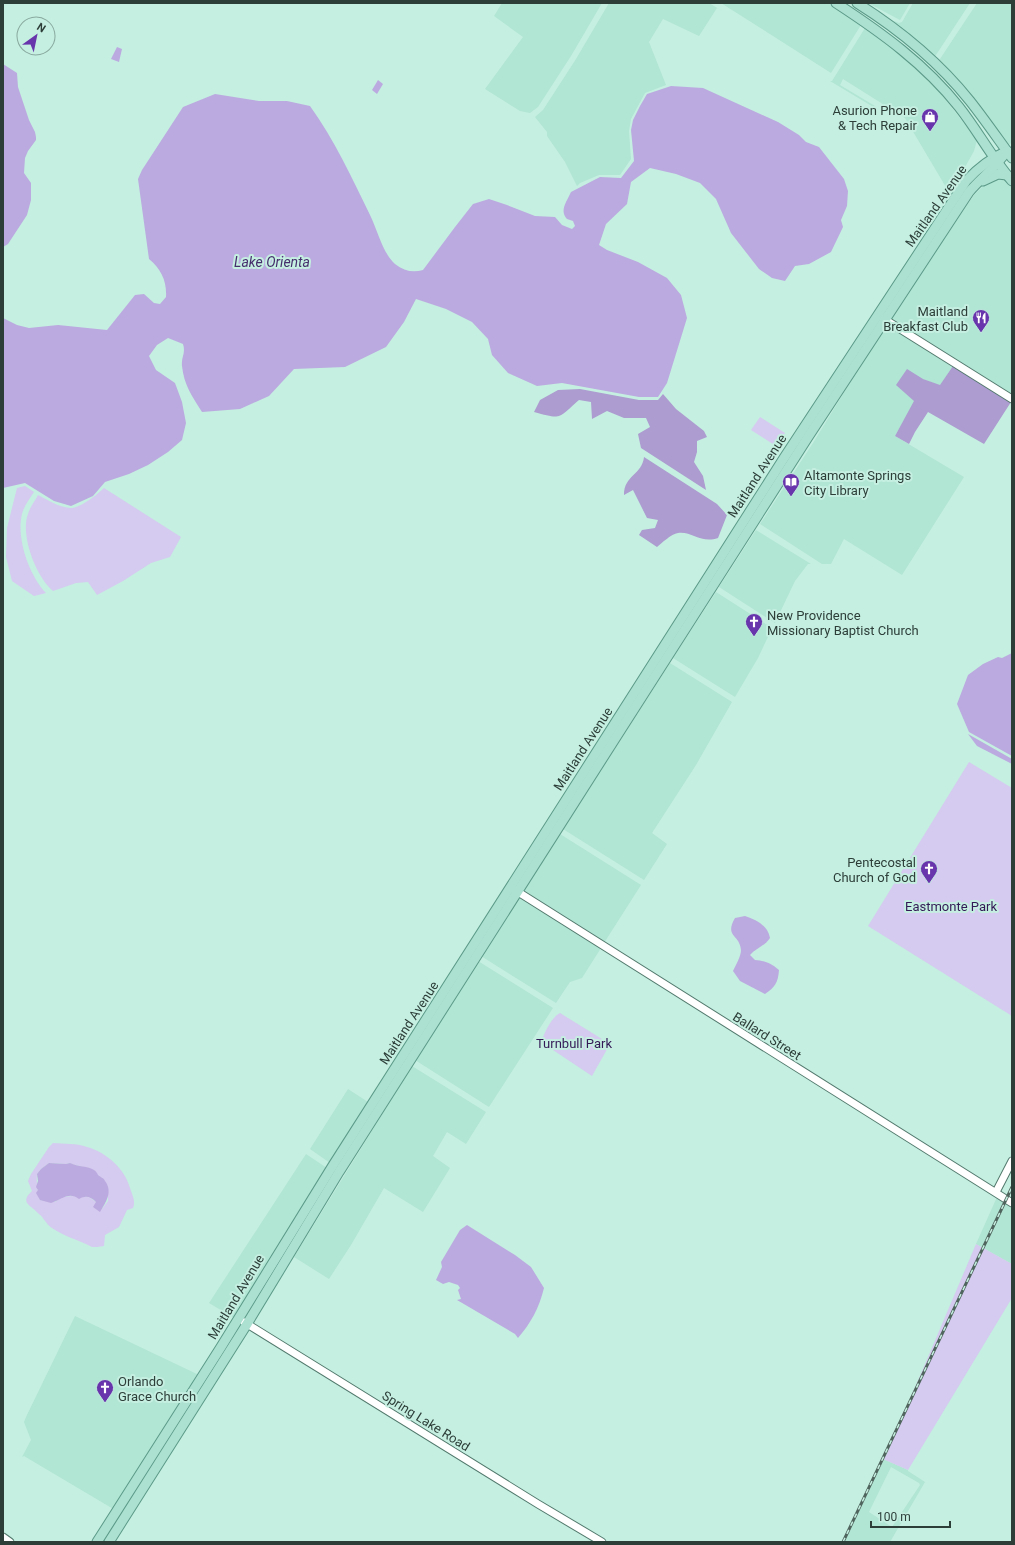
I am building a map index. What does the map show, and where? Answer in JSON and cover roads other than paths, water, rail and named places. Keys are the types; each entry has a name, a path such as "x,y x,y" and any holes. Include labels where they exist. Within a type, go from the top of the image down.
{"main road":[{"path":"836,3 879,31 926,70 958,106 1009,178"},
{"path":"857,3 896,29 935,62 970,100 1009,155"},
{"path":"914,59 922,62 935,62"},
{"path":"926,70 946,74"},
{"name":"Maitland Avenue","path":"882,318 966,181 976,171 1009,155"},
{"name":"Maitland Avenue","path":"109,1542 166,1451 332,1167 514,890 784,458 969,192 996,160"},
{"path":"969,192 982,182 998,174 1009,178"},
{"name":"Maitland Avenue","path":"98,1542 152,1456 243,1321"},
{"path":"152,1456 166,1451"}],"street":[{"path":"882,318 1012,399"},
{"name":"Ballard Street","path":"514,890 721,1022 1012,1203"},
{"path":"996,1192 1012,1161"},
{"name":"Spring Lake Road","path":"243,1321 602,1542"},
{"path":"3,1538 10,1542"}],"water":[{"path":"117,47 122,49 119,62 111,59"},
{"path":"3,64 17,73 18,87 29,120 35,132 36,140 25,158 24,173 31,183 31,200 27,215 8,244 3,247"},
{"path":"378,80 383,84 377,94 372,90"},
{"name":"Lake Orienta","path":"671,86 703,88 778,122 799,135 806,142 819,147 844,179 848,191 847,206 841,220 843,227 831,252 809,264 795,266 785,281 772,278 759,269 731,233 716,199 700,183 676,174 650,168 631,182 627,204 606,224 599,245 607,250 638,262 667,278 681,295 687,318 667,383 658,397 639,397 562,383 537,386 508,373 492,355 488,339 472,322 446,309 416,299 404,322 386,347 345,367 294,369 269,396 240,409 202,412 189,390 183,373 183,344 168,338 157,345 149,356 156,370 175,383 182,402 186,423 182,440 168,452 148,465 129,474 105,482 93,496 71,506 54,501 25,483 3,488 3,318 17,325 29,328 58,325 107,330 135,295 144,294 154,303 160,304 166,297 164,281 160,271 149,259 138,179 142,170 183,107 215,94 259,101 287,101 310,106 342,159 370,215 387,254 398,266 405,270 416,271 423,270 473,204 489,199 535,216 555,217 562,225 572,229 575,226 573,221 567,219 564,213 564,206 571,192 600,177 621,178 634,161 631,130 633,120 640,106 647,94"},
{"path":"1012,653 1012,756 969,732 957,704 968,675 983,664 998,657 1002,658"},
{"path":"968,734 1012,759 1012,764 977,746"},
{"path":"745,916 754,919 761,924 767,930 770,938 766,943 750,955 755,960 768,963 779,970 778,978 775,984 765,994 740,981 733,971 741,950 738,941 732,932 732,924 735,918"},
{"path":"49,1163 70,1163 89,1168 103,1178 109,1193 100,1212 93,1207 96,1202 88,1197 79,1199 68,1196 51,1203 40,1200 36,1193 38,1190 36,1187 38,1181 37,1174"},
{"path":"467,1225 515,1255 531,1267 544,1288 534,1315 518,1338 515,1334 457,1300 461,1299 458,1290 460,1288 458,1285 449,1282 443,1284 436,1280 442,1267 441,1262 460,1230"}],"railway":[{"path":"843,1542 1012,1187"}],"place":[{"name":"Asurion Phone & Tech Repair","path":"930,132"},
{"name":"Maitland Breakfast Club","path":"981,333"},
{"name":"Altamonte Springs City Library","path":"791,497"},
{"name":"New Providence Missionary Baptist Church","path":"754,637"},
{"name":"Pentecostal Church of God","path":"929,884"},
{"name":"Orlando Grace Church","path":"105,1403"}],"park label":[{"name":"Eastmonte Park","path":"951,906"},
{"name":"Turnbull Park","path":"574,1043"}]}
